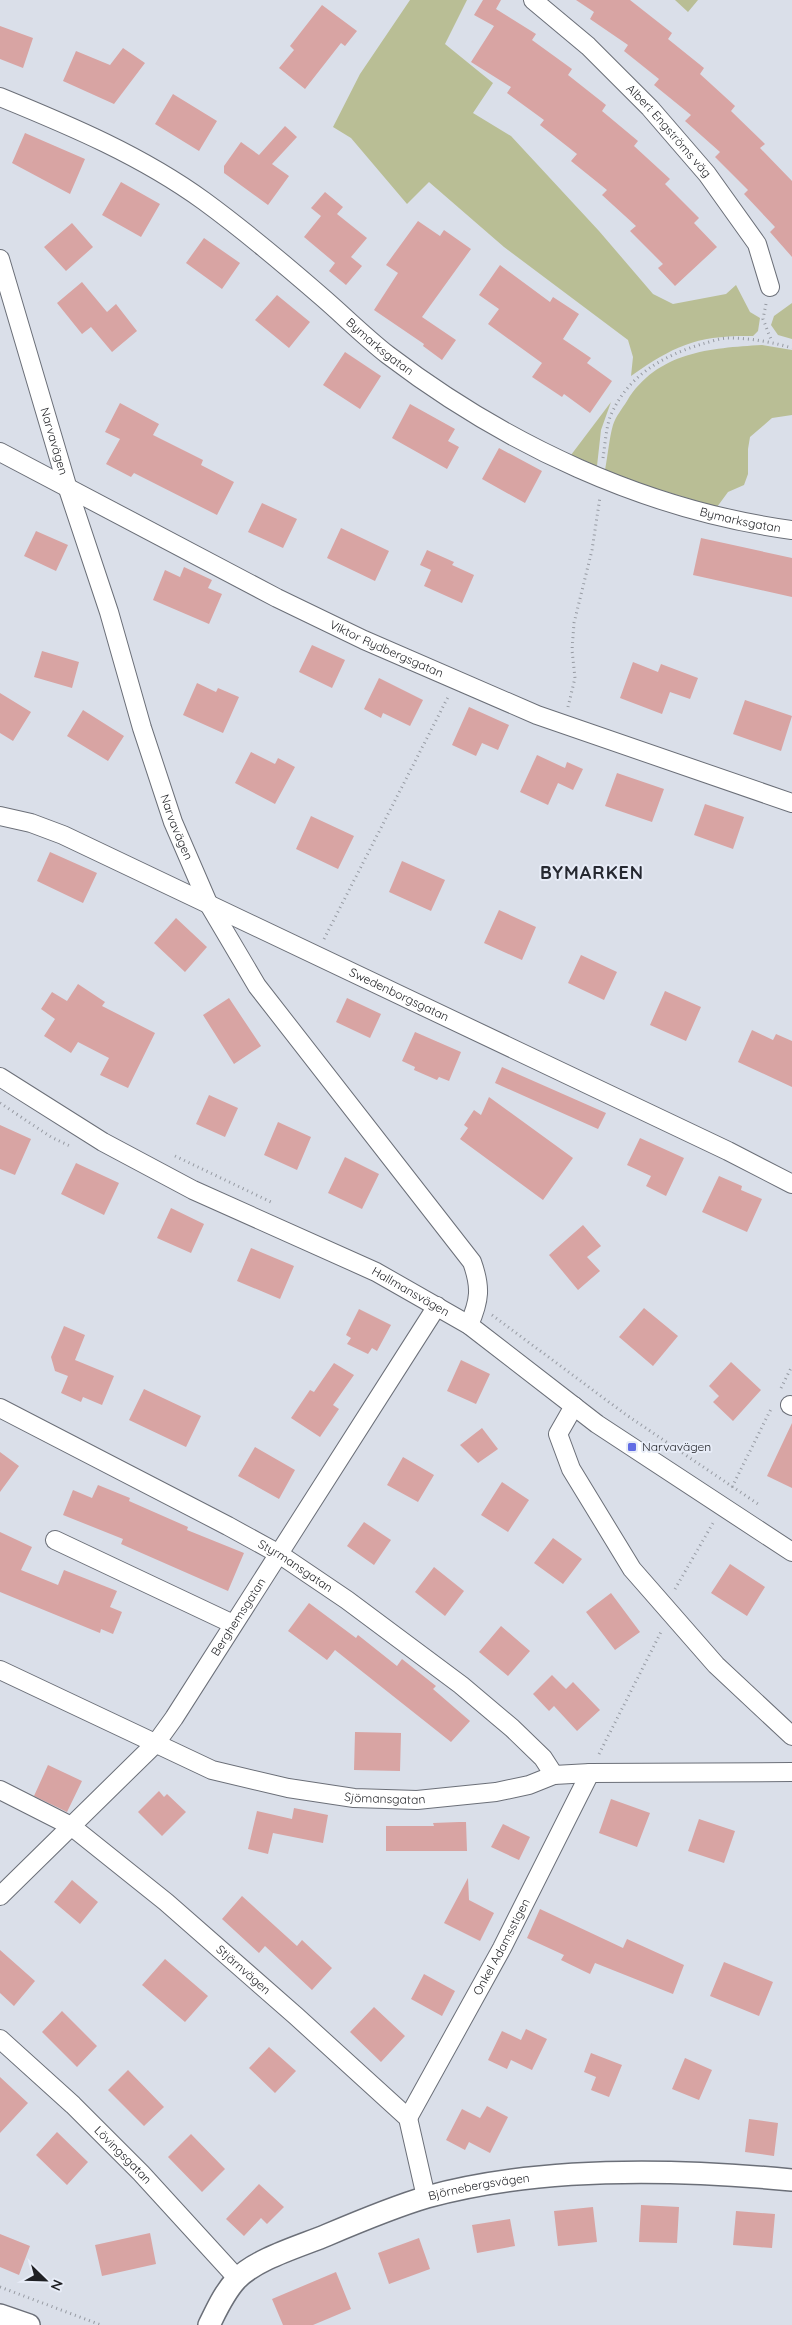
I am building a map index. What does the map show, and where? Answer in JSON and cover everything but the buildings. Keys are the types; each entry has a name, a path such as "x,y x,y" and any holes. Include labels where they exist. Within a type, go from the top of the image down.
{"street":[{"name":"Albert Engströms väg","path":"533,0 588,46 636,94 707,174 756,244 770,287"},
{"name":"Bymarksgatan","path":"0,97 83,132 147,165 204,201 297,275 386,353 471,413 583,471 659,499 727,518 792,530"},
{"name":"Narvavägen","path":"0,259 68,489 170,812 208,904 257,986 472,1262 479,1283 477,1305 469,1325"},
{"name":"Viktor Rydbergsgatan","path":"0,452 277,598 364,640 537,715 792,802"},
{"name":"Swedenborgsgatan","path":"0,816 31,823 63,835 728,1151 792,1184"},
{"name":"Hallmansvägen","path":"0,1077 103,1142 193,1190 357,1263 469,1325 625,1443 792,1552"},
{"name":"Berghemsgatan","path":"0,1896 156,1743 174,1718 232,1624 279,1554 437,1306"},
{"path":"574,1406 558,1434 564,1454 596,1514 632,1569 716,1665 792,1736"},
{"name":"Styrmansgatan","path":"0,1408 279,1554 347,1600 461,1685 512,1728 543,1758 554,1775"},
{"path":"55,1540 232,1624"},
{"name":"Sjömansgatan","path":"0,1670 212,1770 288,1788 354,1798 417,1800 496,1792 529,1785 554,1775 590,1773 792,1772"},
{"name":"Onkel Adamsstigen","path":"408,2118 502,1948 590,1773"},
{"name":"Stjärnvägen","path":"0,1790 71,1826 166,1902 289,2009 408,2118"},
{"name":"Lövingsgatan","path":"0,2039 73,2106 141,2173 237,2278"},
{"path":"408,2118 426,2197"},
{"name":"Björnebergsvägen","path":"209,2325 221,2300 237,2278 259,2264 364,2219 426,2197 490,2183 568,2175 696,2173 792,2180"},
{"path":"0,2315 29,2325"}],"path":[{"path":"770,287 763,319 772,342"},
{"path":"315,956 457,679"},
{"path":"780,1390 792,1366"},
{"path":"732,1487 772,1407"},
{"path":"590,1773 678,1599 674,1592 714,1521 722,1527 744,1495"},
{"path":"0,2287 101,2325"}],"green space":[{"path":"410,0 467,0 445,44 493,83 473,113 511,136 599,231 653,294 673,304 726,294 736,285 750,312 760,318 758,331 753,336 717,337 688,344 674,349 631,376 633,357 628,340 504,247 429,182 407,204 351,138 333,127 360,74"},
{"path":"675,0 698,0 688,12"},
{"path":"792,303 792,339 778,335 771,325 774,316"},
{"path":"762,345 792,350 792,415 772,418 750,437 748,474 744,485 728,492 717,507 647,486 605,470 613,425 639,385 653,372 686,356 704,351"},
{"path":"611,402 601,430 597,466 571,455"}],"place":[{"name":"Narvavägen","path":"632,1447"}],"district":[{"name":"BYMARKEN","path":"592,873"}]}
